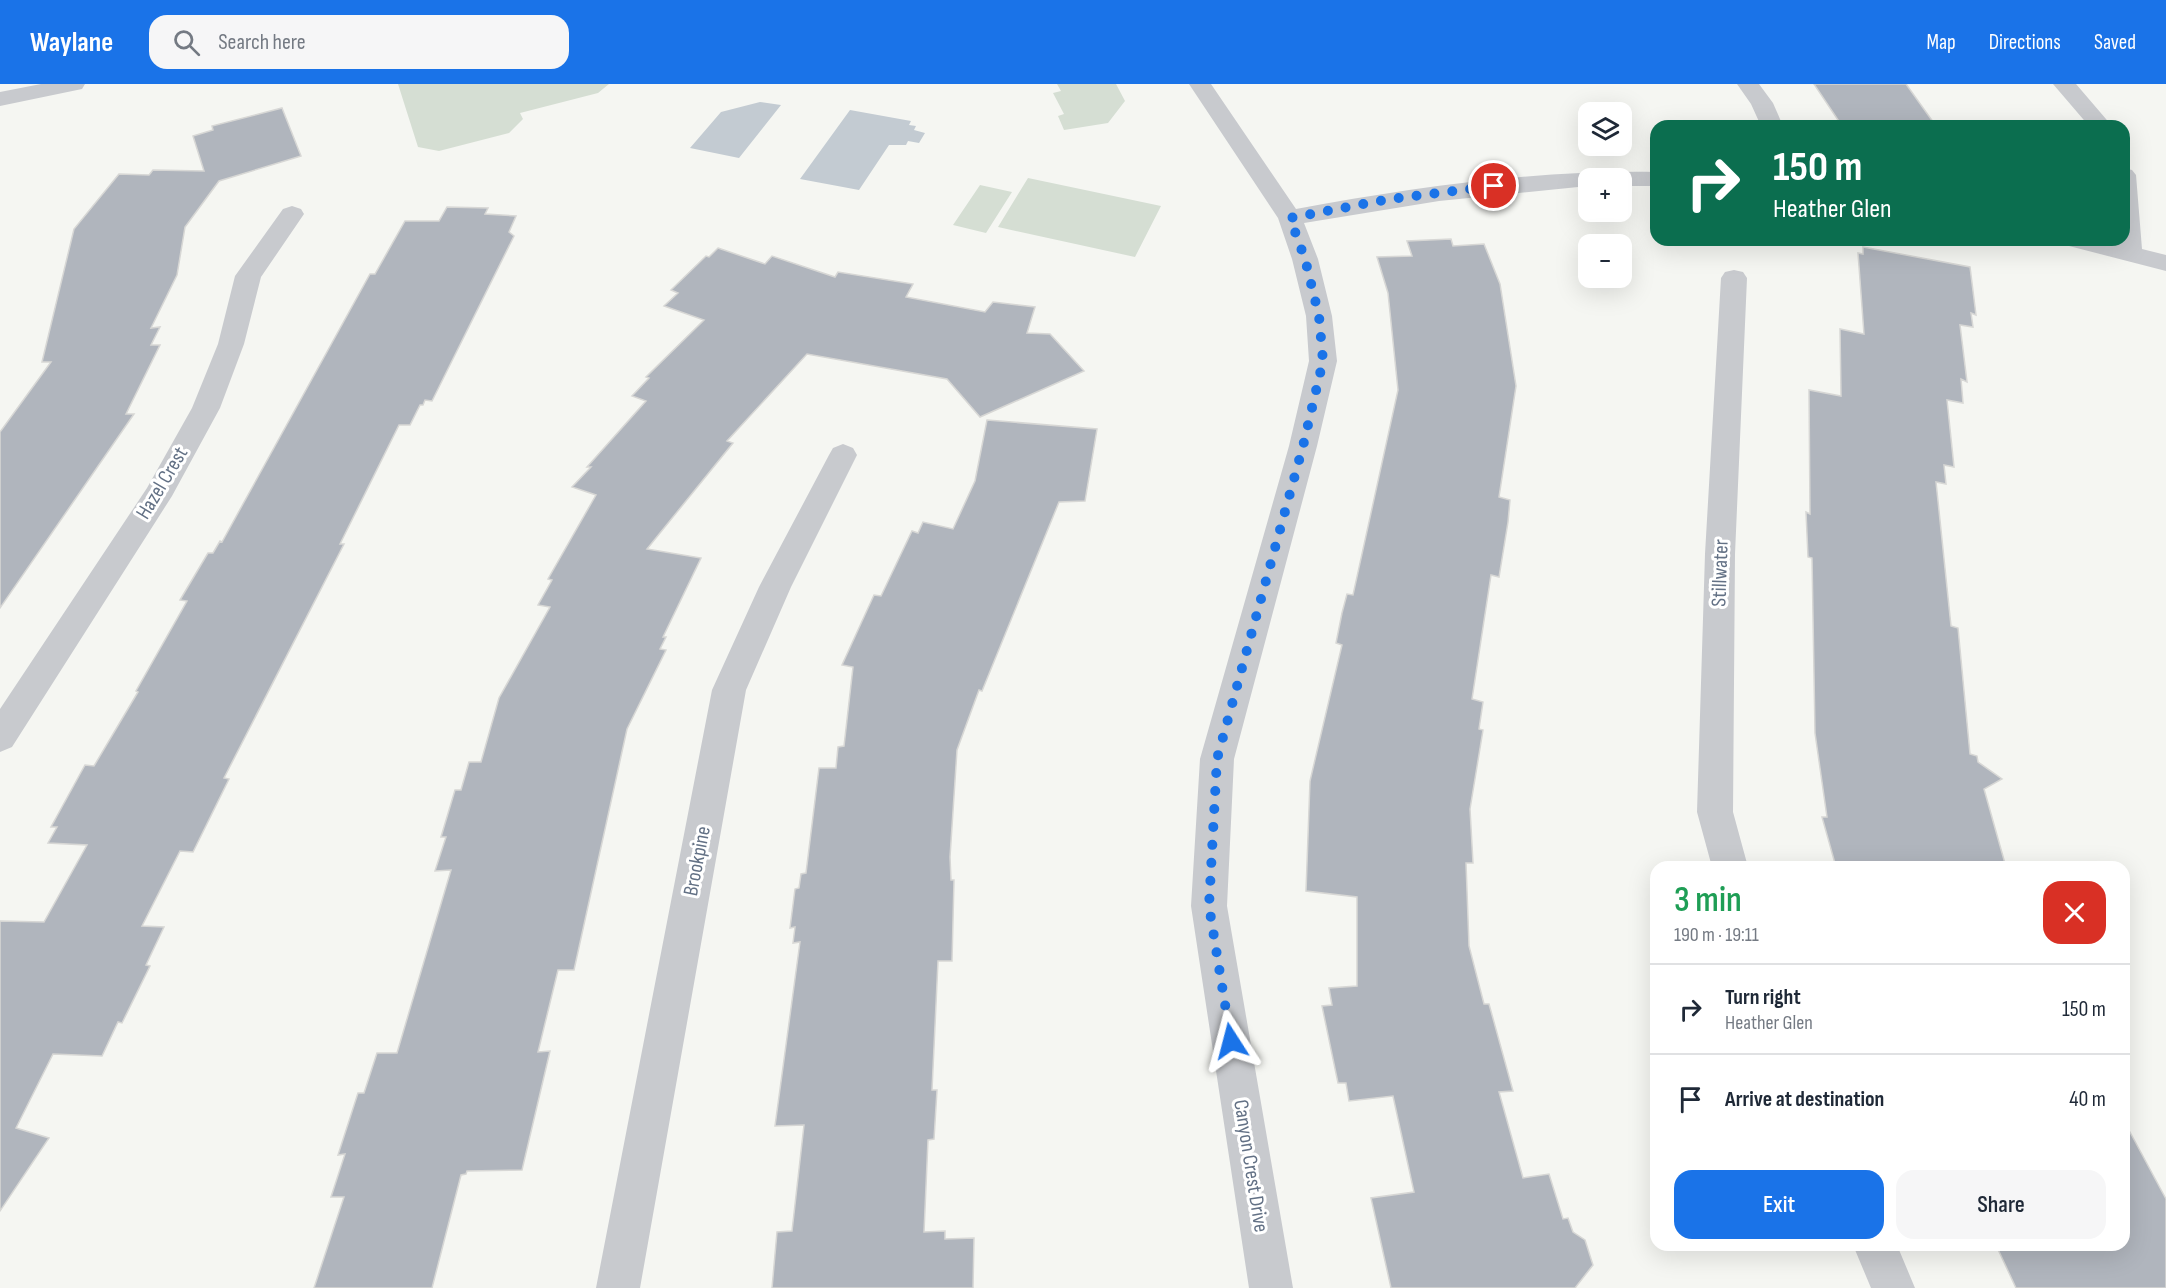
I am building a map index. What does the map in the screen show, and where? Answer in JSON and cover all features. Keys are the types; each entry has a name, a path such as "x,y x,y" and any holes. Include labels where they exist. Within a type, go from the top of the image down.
{"street":[{"path":"0,99 74,84"},
{"name":"Canyon Crest Drive","path":"1200,84 1290,218 1305,259 1319,316 1323,361 1303,446 1217,759 1209,906 1271,1288"},
{"path":"1748,84 1762,103 1769,120"},
{"path":"2064,84 2097,120"},
{"path":"1632,178 1650,178"},
{"path":"1290,218 1390,199 1515,184 1578,180"},
{"name":"Hazel Crest","path":"0,737 157,496 206,408 231,344 248,276 292,214"},
{"path":"2104,246 2166,263"},
{"path":"2130,246 2130,252"},
{"name":"Stillwater","path":"1728,861 1715,812 1720,554 1734,278"},
{"name":"Brookpine","path":"618,1288 729,690 775,587 843,455"},
{"path":"1878,1251 1893,1288"}],"shaded area":[{"path":"398,84 609,84 598,93 520,113 523,119 509,133 439,151 418,147"},
{"path":"1057,84 1116,84 1125,101 1108,123 1064,130 1058,116 1064,114 1053,93 1061,91"},
{"path":"760,102 781,105 739,158 690,148 721,112"},
{"path":"850,110 911,121 909,125 916,126 914,130 925,133 919,143 908,141 906,145 889,145 859,190 800,179"},
{"path":"1028,178 1161,206 1135,257 998,227"},
{"path":"980,185 1012,192 986,233 953,225"}],"building":[{"path":"1814,84 1906,84 1932,120 1838,120"},
{"path":"282,108 301,156 219,181 185,227 177,275 151,328 160,327 151,345 160,345 126,414 134,414 0,608 0,432 51,362 42,362 74,229 119,174 149,175 153,170 204,171 193,136 213,130 212,126"},
{"path":"447,207 488,208 485,214 516,216 509,232 514,236 432,401 425,400 423,405 420,405 410,425 399,425 340,544 344,544 224,778 229,779 193,852 180,851 142,926 164,927 146,965 150,966 122,1023 118,1022 102,1056 53,1054 16,1128 49,1138 0,1211 0,921 44,922 87,845 48,843 57,827 51,827 85,765 94,766 138,692 136,691 187,601 180,600 208,553 213,553 220,541 222,542 370,274 375,274 405,221 439,221"},
{"path":"1451,239 1453,246 1484,244 1500,284 1516,386 1499,497 1510,500 1508,522 1499,577 1491,575 1472,699 1483,702 1479,729 1483,730 1470,809 1473,863 1466,863 1469,946 1484,1004 1489,1004 1513,1091 1499,1092 1523,1178 1549,1174 1563,1219 1568,1218 1573,1232 1585,1240 1593,1265 1575,1288 1391,1288 1371,1198 1414,1192 1393,1096 1349,1101 1346,1083 1338,1083 1322,1006 1332,1005 1329,988 1357,986 1357,897 1306,891 1310,781 1342,645 1336,643 1342,613 1347,594 1353,595 1398,390 1388,293 1377,257 1412,256 1407,241"},
{"path":"1863,247 1970,267 1976,315 1971,313 1973,327 1960,325 1967,382 1961,379 1963,403 1947,400 1954,467 1944,465 1946,484 1936,482 1951,626 1958,628 1970,754 1977,756 1978,762 2002,779 1984,789 2004,861 1834,861 1822,817 1827,817 1815,733 1812,558 1808,557 1806,512 1810,514 1809,390 1841,396 1840,329 1864,334 1858,253 1863,254"},
{"path":"718,248 765,264 772,256 835,277 838,272 913,284 906,297 985,312 993,302 1035,307 1027,333 1050,334 1084,371 980,417 947,379 807,354 727,441 733,443 647,549 701,558 663,637 666,637 660,649 666,650 627,729 574,970 558,970 538,1052 550,1051 522,1170 467,1171 466,1174 461,1175 432,1288 314,1288 344,1197 331,1197 345,1154 338,1155 358,1093 364,1093 377,1053 397,1053 451,870 435,871 446,837 441,837 455,790 461,790 469,762 481,762 499,698 550,607 538,605 552,580 548,579 596,495 572,487 646,401 632,396 649,378 646,377 704,320 664,306 678,293 671,290 706,256 709,257"},
{"path":"987,420 1097,429 1085,501 1059,502 982,691 979,690 957,750 950,857 951,880 954,880 952,961 938,961 932,1090 937,1090 934,1139 928,1140 924,1232 945,1231 945,1239 974,1238 973,1288 772,1288 777,1232 792,1231 804,1125 775,1126 800,942 793,943 795,927 790,928 795,889 799,888 801,874 806,873 819,768 836,768 838,747 844,746 853,667 842,665 874,595 881,596 912,531 918,533 923,522 953,529 975,481"},
{"path":"2130,1132 2166,1199 2166,1288 2016,1288 1999,1251 2130,1251"}],"route":[{"path":"1231,1041 1209,906 1217,759 1303,446 1323,361 1319,316 1305,259 1290,218 1390,199 1494,186"}]}
